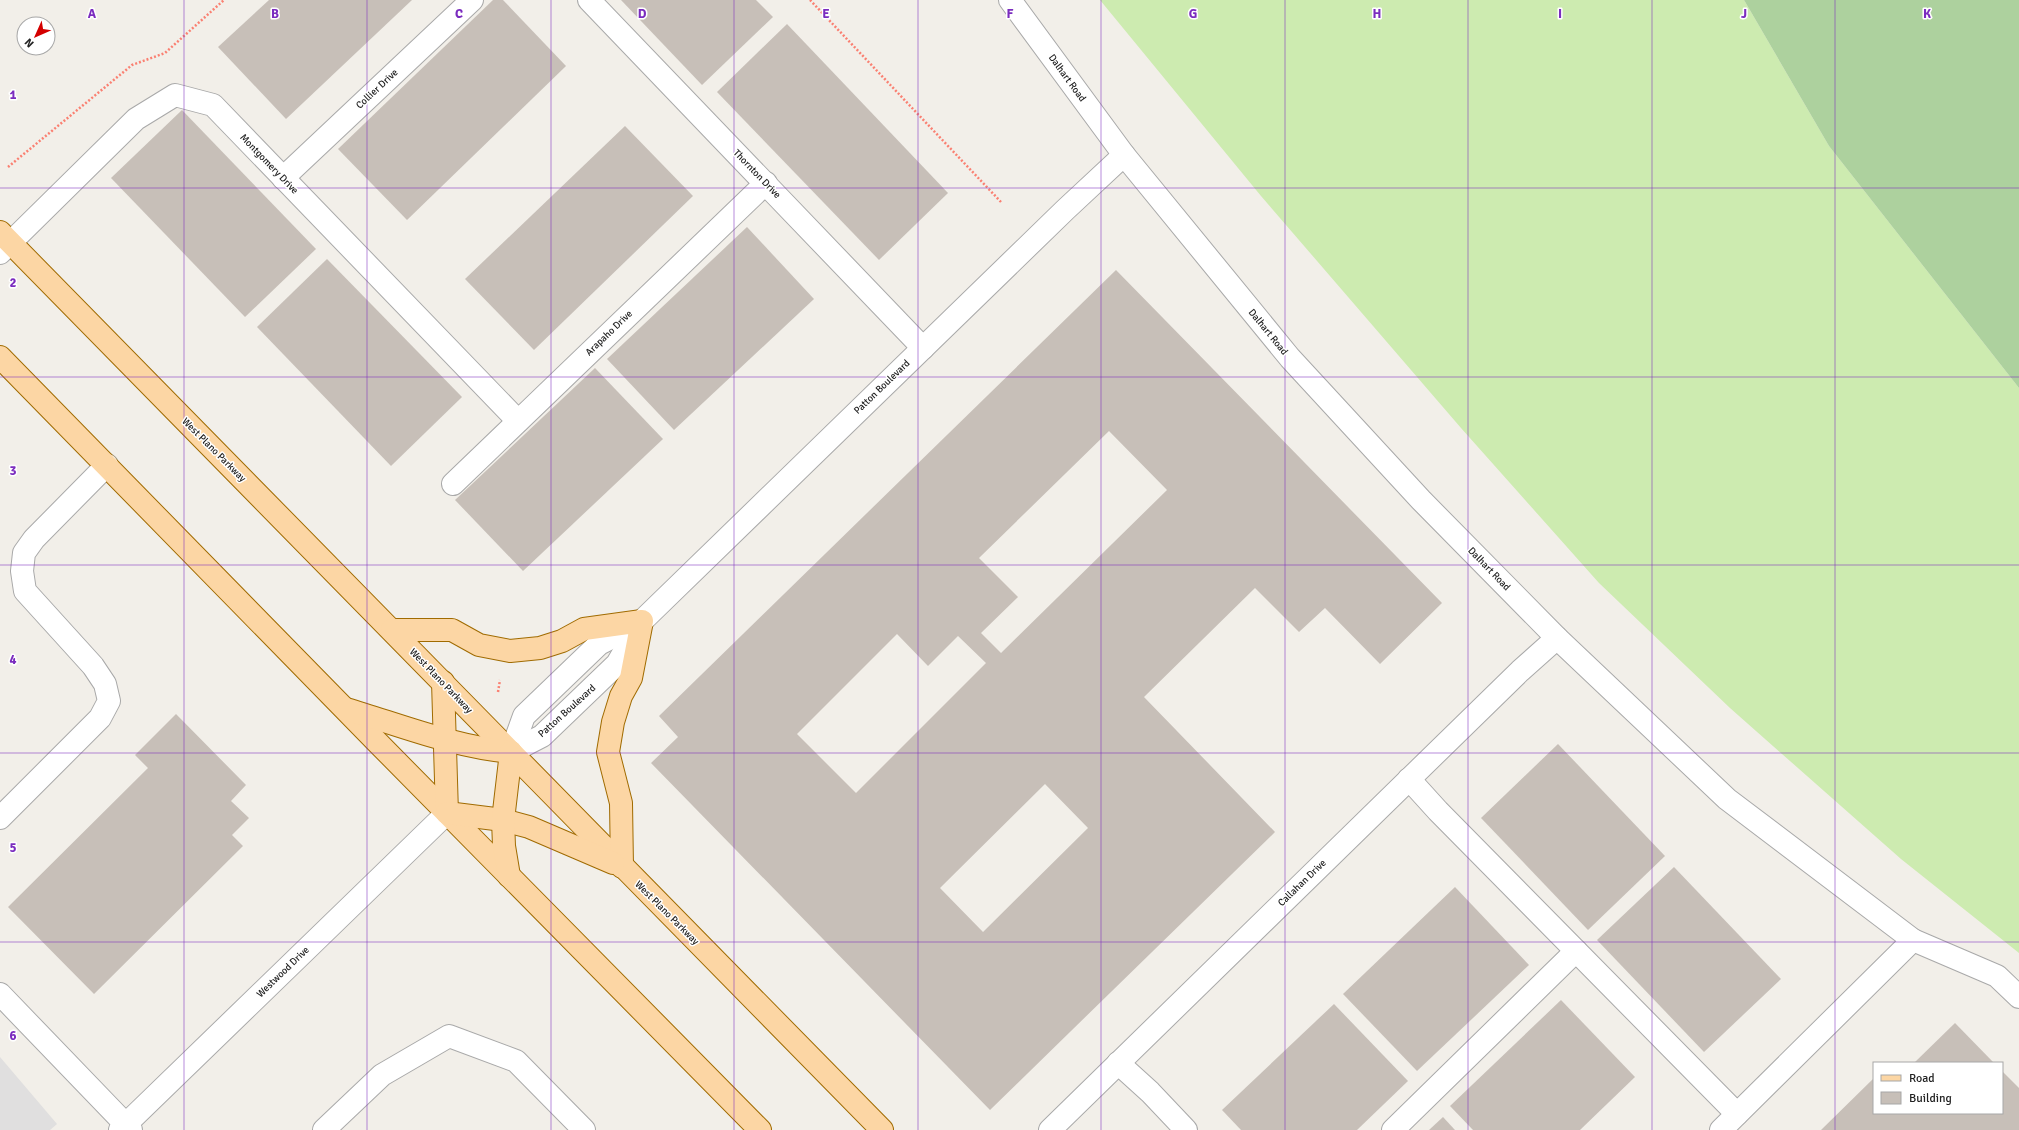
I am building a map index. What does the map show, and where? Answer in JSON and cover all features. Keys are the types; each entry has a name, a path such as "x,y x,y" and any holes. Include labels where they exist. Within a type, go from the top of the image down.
{"main road":[{"name":"West Plano Parkway","path":"3,243 392,630 622,867 882,1130"},
{"path":"0,357 344,709 760,1130"},
{"path":"392,630 452,630 479,645 510,651 540,648 562,641 584,629 642,621 631,678 621,696 613,722 608,752 621,803 622,867 529,827 503,820 447,813"},
{"path":"443,682 447,813"},
{"path":"344,709 445,739 491,750 511,752 503,820 504,846 509,876"}],"street":[{"name":"Collier Drive","path":"283,178 472,0"},
{"name":"Thornton Drive","path":"589,0 766,183 922,348"},
{"name":"Dalhart Road","path":"1010,0 1124,155 1290,358 1421,500 1556,638 1727,799 1913,940 1997,976 2019,998"},
{"name":"Montgomery Drive","path":"3,243 136,119 175,95 213,105 518,421"},
{"name":"Patton Boulevard","path":"511,752 542,736 617,664 642,621 922,348 1124,155"},
{"name":"Arapaho Drive","path":"453,484 766,183"},
{"path":"0,818 100,718 109,701 105,684 93,666 25,591 22,572 24,554 34,539 107,465"},
{"name":"Callahan Drive","path":"1050,1130 1520,671 1556,638"},
{"path":"1409,779 1438,811 1737,1114"},
{"name":"Westwood Drive","path":"125,1128 447,813"},
{"path":"1721,1130 1913,940"},
{"path":"1393,1130 1576,951"},
{"path":"0,994 125,1128"},
{"path":"324,1130 382,1075 449,1036 516,1061 584,1130"},
{"path":"1118,1063 1150,1092 1186,1130"}],"path":[{"path":"8,166 132,64 166,53 224,0"},
{"path":"810,0 1001,202"}],"shaded area":[{"path":"0,1057 57,1124 50,1130 0,1130"}],"green space":[{"path":"1100,0 1744,0 1829,146 2019,388 2019,953 1901,859 1730,708 1599,583 1461,428 1261,196"},
{"path":"1744,0 2019,0 2019,388 1829,146"}],"building":[{"path":"269,0 412,0 286,119 218,47"},
{"path":"493,0 503,0 566,66 407,220 338,149"},
{"path":"621,0 756,0 773,17 702,85"},
{"path":"787,24 948,193 879,260 717,92"},
{"path":"182,110 316,249 245,317 111,178"},
{"path":"625,126 693,196 534,350 465,279"},
{"path":"747,227 814,299 674,430 607,359"},
{"path":"327,259 462,397 391,466 257,327"},
{"path":"1116,270 1442,603 1380,664 1325,608 1299,632 1255,588 1144,697 1275,832 990,1110 651,763 678,737 659,716","holes":["1109,431 1167,490 1001,653 981,633 1018,597 979,558","897,634 928,666 958,636 986,663 856,793 797,734","1045,784 1088,828 983,932 940,888"]},
{"path":"595,368 663,439 523,571 455,500"},
{"path":"176,714 246,785 231,801 249,818 232,835 243,846 94,994 8,907 148,768 135,755"},
{"path":"1558,744 1665,856 1588,930 1481,818"},
{"path":"1674,867 1781,979 1704,1052 1597,940"},
{"path":"1455,887 1529,965 1417,1071 1343,994"},
{"path":"1561,1000 1635,1077 1580,1130 1473,1130 1450,1106"},
{"path":"1334,1004 1408,1081 1357,1130 1241,1130 1222,1110"},
{"path":"1955,1023 1993,1062 1915,1062"},
{"path":"2003,1072 2019,1088 2019,1130 1821,1130 1873,1079 1873,1114 2003,1114"},
{"path":"1443,1117 1455,1130 1429,1130"}]}
